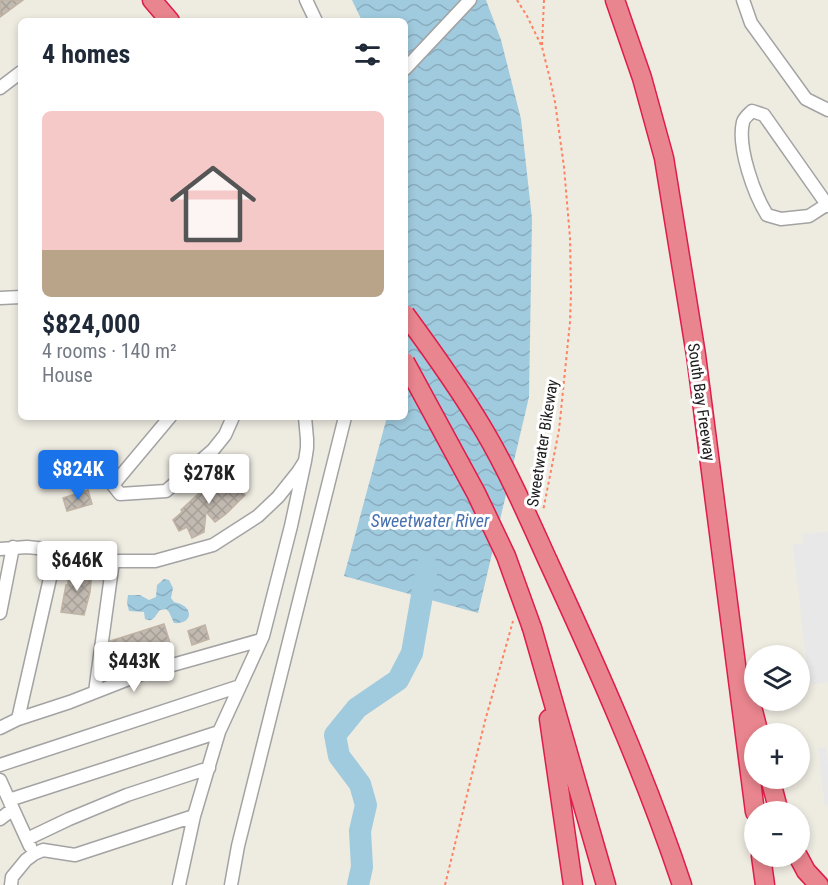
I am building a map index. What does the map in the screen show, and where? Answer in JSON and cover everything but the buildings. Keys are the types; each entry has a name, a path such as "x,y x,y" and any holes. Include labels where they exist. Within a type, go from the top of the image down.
{"highway":[{"path":"152,0 167,18"},
{"name":"South Bay Freeway","path":"615,0 642,78 664,158 696,355 754,801"},
{"path":"408,318 438,359 485,433 524,509 625,735 665,835 682,885"},
{"path":"408,367 477,493 506,556 532,628 606,885"},
{"path":"731,625 756,723"},
{"path":"542,664 573,885"},
{"path":"763,867 765,885"},
{"path":"804,867 819,885"}],"street":[{"path":"306,0 315,18"},
{"path":"408,66 470,0"},
{"path":"744,0 752,23 806,99 828,110"},
{"path":"0,88 18,74"},
{"path":"752,111 764,115 827,206 809,216 781,219 767,215 748,174 743,142 743,120 752,111"},
{"path":"0,298 18,297"},
{"path":"167,420 113,485 120,494 166,491 213,450 225,435 232,420"},
{"path":"179,885 194,816 219,732 261,640 291,526 305,461 307,439 304,420"},
{"path":"231,885 238,846 344,420"},
{"path":"0,549 37,548 89,561 155,561 213,545 258,516 278,497 305,461"},
{"path":"0,613 13,547"},
{"path":"18,719 56,552"},
{"path":"95,692 113,561"},
{"path":"0,728 18,719 70,702 144,673 261,640"},
{"path":"0,765 240,686"},
{"path":"0,819 11,805 219,732"},
{"path":"27,839 127,795 209,768"},
{"path":"0,781 34,854"},
{"path":"11,885 12,877 26,860 43,850 75,855 194,816"}],"path":[{"name":"Sweetwater Bikeway","path":"517,0 542,47 555,102 564,167 570,238 570,322 559,430 541,520"},
{"path":"542,47 544,0"},
{"path":"445,885 485,721 513,620"}],"shaded area":[{"path":"828,532 828,682 810,685 810,645 804,645 793,544 804,543 802,534"},
{"path":"826,747 828,805 825,806 818,748"}],"water":[{"name":"Sweetwater River","path":"352,0 486,0 501,40 521,119 532,219 529,397 478,613 344,576 386,420 408,420 408,18 361,18"},
{"path":"164,579 169,580 173,588 171,598 174,602 186,607 188,611 189,615 185,621 174,623 166,609 160,610 150,620 145,619 144,612 129,611 128,595 140,595 149,600 156,597 157,585"}],"waterway":[{"name":"Sweetwater River","path":"358,885 362,867 360,831 366,805 360,784 339,756 335,735 357,708 398,680 412,653 427,567"}]}
